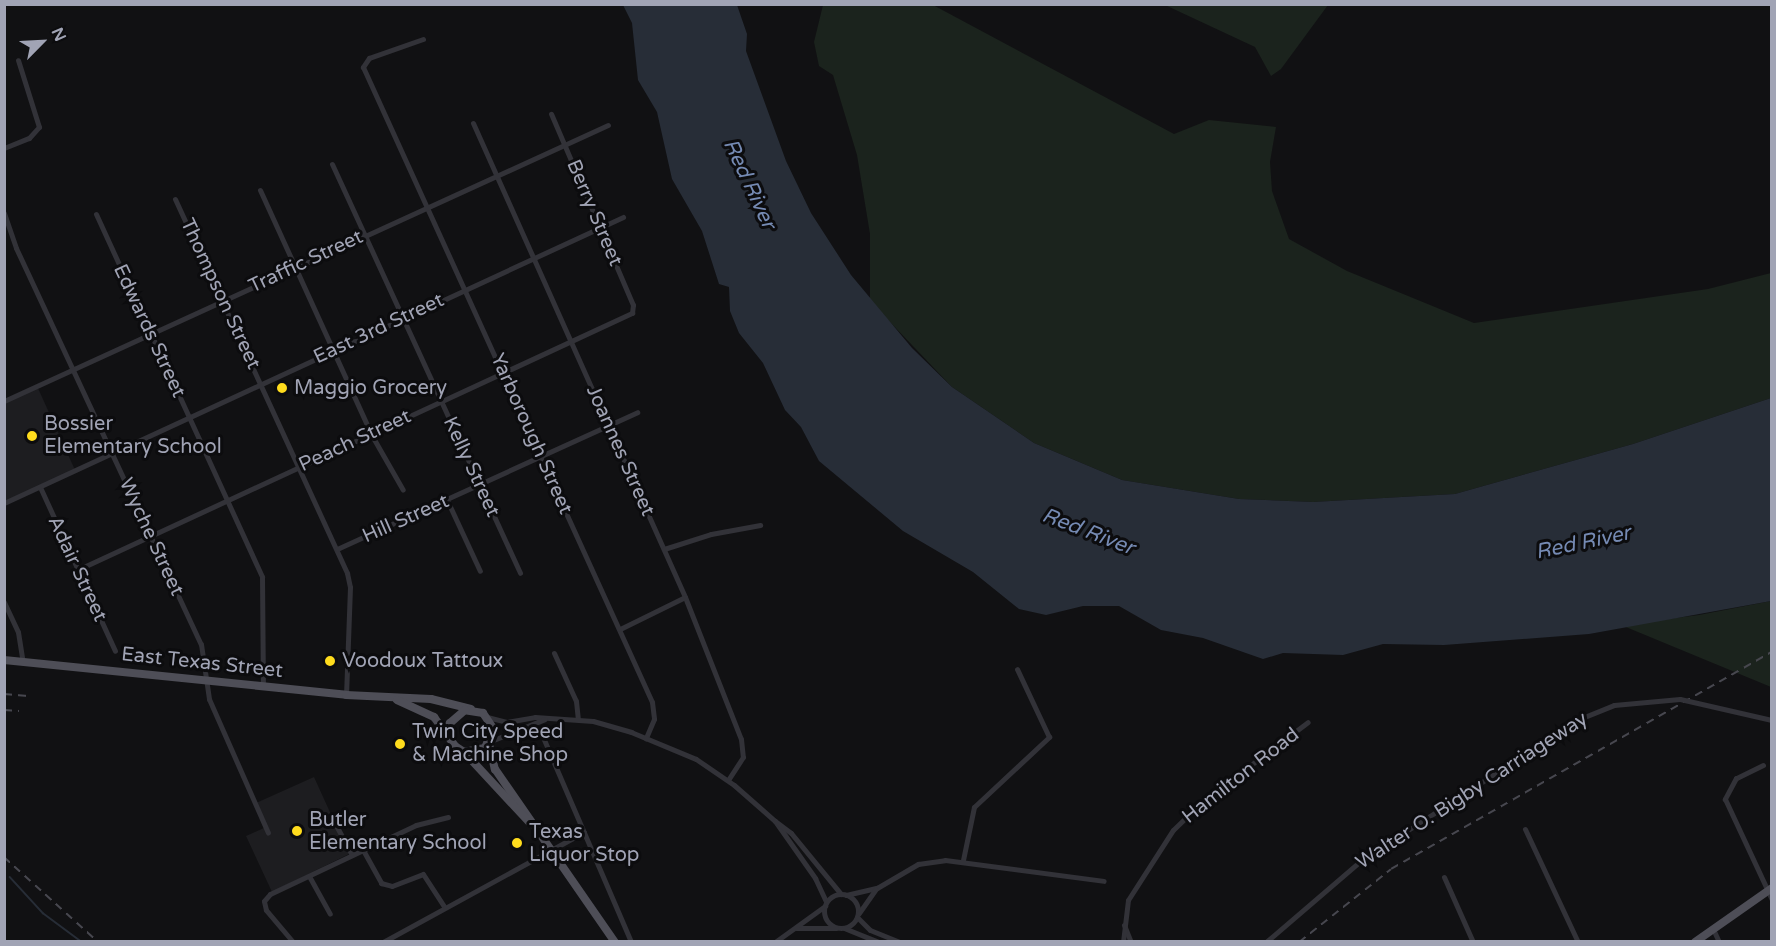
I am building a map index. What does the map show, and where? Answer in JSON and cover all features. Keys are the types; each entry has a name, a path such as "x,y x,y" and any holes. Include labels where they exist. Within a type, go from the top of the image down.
{"main road":[{"name":"East Texas Street","path":"4,660 346,695 431,699 471,709 488,717 493,728 490,742 495,769 615,942"},
{"name":"East Texas Street","path":"395,699 427,712 537,830"},
{"path":"449,736 454,717 471,709"},
{"path":"464,752 481,751 490,742"},
{"path":"1695,942 1769,890"}],"street":[{"name":"Yarborough Street","path":"423,39 363,64 429,205 654,708 646,738"},
{"path":"4,148 29,138 39,126 18,60"},
{"name":"Berry Street","path":"551,114 633,305 632,313"},
{"name":"Joannes Street","path":"473,123 685,597 741,739 743,757 728,780"},
{"name":"Traffic Street","path":"4,401 496,174 608,125"},
{"name":"Kelly Street","path":"332,164 520,573"},
{"path":"260,190 371,434 403,490"},
{"name":"Thompson Street","path":"175,199 337,549 350,587 346,695"},
{"name":"Wyche Street","path":"4,213 16,248 201,644 215,716 268,833"},
{"name":"Edwards Street","path":"96,214 228,501 264,585 263,686"},
{"name":"East 3rd Street","path":"4,502 623,217"},
{"name":"Peach Street","path":"77,570 632,313"},
{"name":"Hill Street","path":"337,549 638,412"},
{"name":"Adair Street","path":"40,487 115,651"},
{"path":"447,500 480,571"},
{"path":"664,549 691,539 760,525"},
{"path":"620,629 685,597"},
{"path":"5,603 18,632 23,663"},
{"path":"554,653 576,701 578,719"},
{"path":"963,860 974,807 1049,737 1017,669"},
{"name":"Walter O. Bigby Carriageway","path":"1266,942 1363,859 1572,722 1622,703 1689,699 1772,720"},
{"path":"488,717 507,722 578,719 611,725 696,759 728,780 791,833 844,895 854,901 857,916 870,930 900,942"},
{"path":"490,742 545,719"},
{"name":"Hamilton Road","path":"1123,942 1123,923 1128,900 1173,830 1203,801 1308,722"},
{"path":"542,735 630,942"},
{"path":"1763,765 1736,778 1725,799 1772,900"},
{"path":"331,816 352,855"},
{"path":"293,942 266,910 264,901 309,876 416,825 448,817"},
{"path":"775,821 815,878 826,904 828,922 878,942"},
{"path":"1525,829 1578,942"},
{"path":"383,942 444,906 584,832"},
{"path":"363,850 381,883 392,886 423,874 444,906"},
{"path":"776,941 826,904 844,895 877,888 918,864 963,860 1052,877 1079,876 1104,881"},
{"path":"309,876 330,914"},
{"path":"1444,878 1473,942"},
{"path":"796,928 841,928 857,916 877,888"},
{"path":"1123,923 1131,942"},
{"path":"1713,929 1719,942"}],"shaded area":[{"path":"823,5 933,5 1174,134 1209,120 1276,127 1270,162 1272,191 1289,239 1347,271 1474,323 1708,289 1771,273 1771,398 1633,444 1455,494 1313,502 1239,499 1122,480 1034,443 952,387 870,301 870,234 857,155 833,75 819,66 814,42"},
{"path":"1165,5 1328,5 1281,69 1271,76 1255,47"},
{"name":"Bossier Elementary School","path":"37,386 75,470 4,502 4,401"},
{"path":"1771,601 1771,687 1621,625 1699,615"},
{"name":"Butler Elementary School","path":"314,777 349,854 272,892 246,836 266,827 256,803"}],"water":[{"name":"Red River","path":"623,5 737,5 747,34 746,51 786,161 811,213 851,275 912,348 952,387 1034,443 1122,480 1239,499 1313,502 1455,494 1633,444 1771,398 1771,601 1589,634 1444,645 1383,644 1343,655 1283,653 1263,659 1203,638 1161,630 1119,606 1083,606 1046,615 1019,609 973,572 903,531 819,461 801,427 785,410 763,363 739,333 730,311 729,287 719,284 702,231 672,179 657,112 638,80 632,23"}],"waterway":[{"path":"10,877 43,913 82,942"}],"railway":[{"path":"1299,942 1391,869 1772,652"},
{"path":"4,694 28,696"},
{"path":"4,710 19,711"},
{"path":"4,857 98,942"}],"place":[{"name":"Maggio Grocery","path":"282,388"},
{"name":"Bossier Elementary School","path":"32,436"},
{"name":"Voodoux Tattoux","path":"330,661"},
{"name":"Twin City Speed & Machine Shop","path":"400,744"},
{"name":"Butler Elementary School","path":"297,831"},
{"name":"Texas Liquor Stop","path":"517,843"}]}
